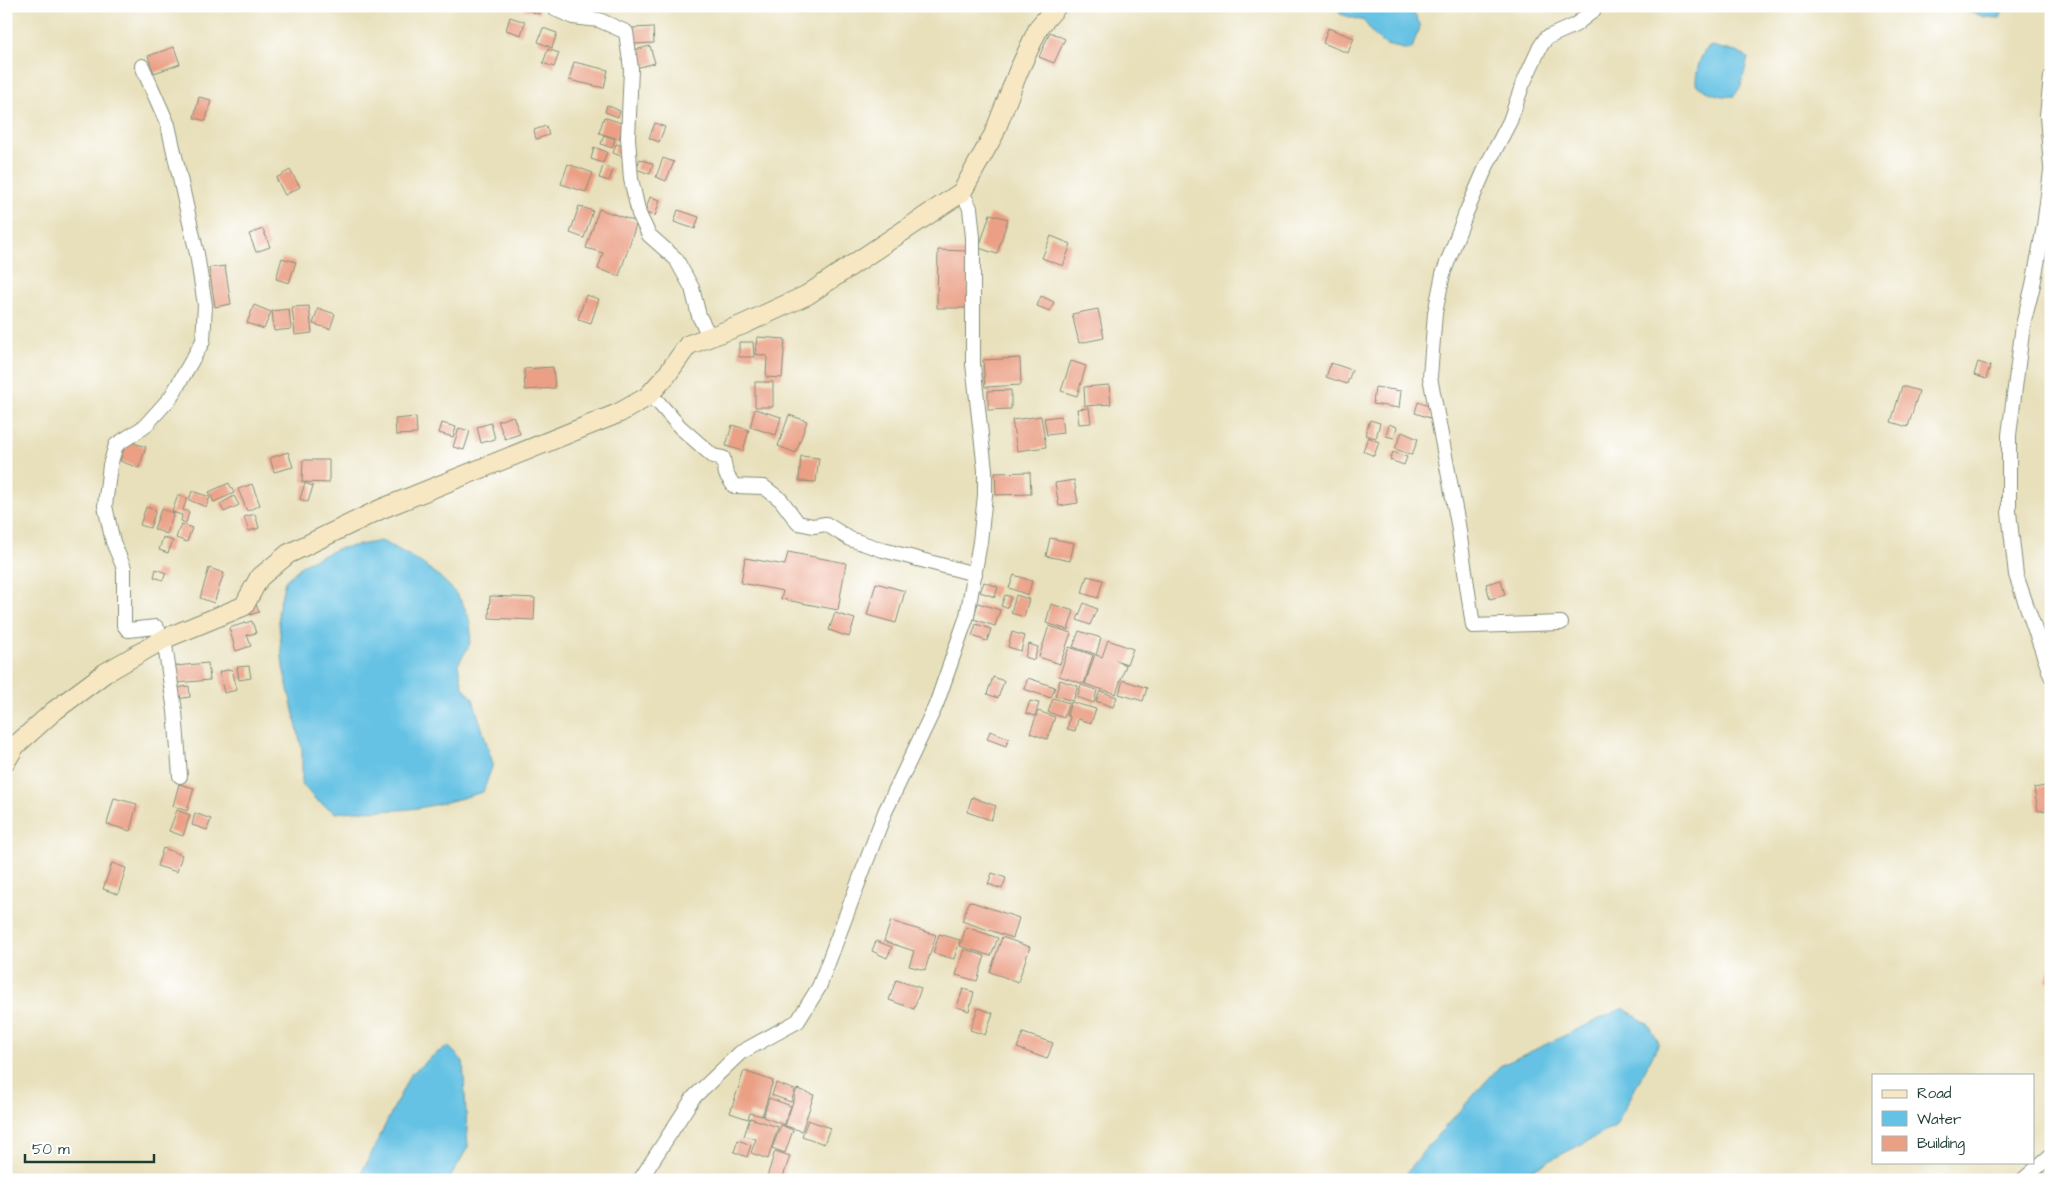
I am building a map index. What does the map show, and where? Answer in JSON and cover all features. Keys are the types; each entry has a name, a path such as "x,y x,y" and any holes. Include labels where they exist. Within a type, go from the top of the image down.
{"street":[{"path":"555,6 555,9 573,17 599,20 626,32 631,69 628,138 631,179 639,214 649,235 676,259 692,288 699,316 710,337"},
{"path":"6,760 15,746 54,711 105,673 164,639 244,606 259,578 288,554 382,509 619,412 647,397 666,376 688,345 808,295 962,192 994,134 1018,72 1039,27 1057,6"},
{"path":"1561,623 1473,626 1458,524 1430,377 1435,313 1443,274 1480,181 1510,121 1522,86 1546,38 1575,25 1593,11 1596,6"},
{"path":"142,66 168,125 197,254 205,305 203,342 170,397 144,427 116,445 110,466 105,506 113,542 124,568 124,625 128,630 156,627 164,639 175,711 180,776"},
{"path":"2051,77 2046,116 2051,167"},
{"path":"2051,171 2044,226 2023,325 2009,435 2009,512 2016,575 2051,676"},
{"path":"640,1180 693,1098 740,1053 798,1021 819,987 885,812 936,705 967,616 975,574 985,495 986,470 973,364 973,237 970,208 962,192"},
{"path":"647,397 658,402 680,427 713,456 723,458 726,474 734,486 764,487 782,500 798,523 813,526 826,524 850,539 883,550 975,574"},
{"path":"2023,1180 2051,1155"}],"water":[{"path":"1336,6 1413,6 1412,10 1420,24 1412,49 1386,45 1374,35 1364,21 1340,14"},
{"path":"1950,6 2005,6 2000,18 1985,17"},
{"path":"1712,46 1739,53 1748,58 1741,86 1734,96 1714,94 1696,84 1698,68 1704,52"},
{"path":"381,541 428,567 455,593 465,608 470,624 470,641 458,665 463,687 473,699 493,764 483,792 419,808 336,813 316,800 302,784 302,749 283,667 278,611 285,581 305,563 337,549"},
{"path":"1623,1008 1648,1024 1659,1043 1615,1127 1527,1172 1521,1180 1402,1180 1426,1148 1500,1066"},
{"path":"448,1046 463,1061 468,1147 449,1180 358,1180 410,1075"}],"building":[{"path":"524,6 541,6 539,14 523,9"},
{"path":"573,6 589,6 588,12 572,8"},
{"path":"510,17 525,22 521,35 506,30"},
{"path":"653,27 654,43 634,44 633,28"},
{"path":"543,28 557,33 552,48 538,42"},
{"path":"1328,28 1354,38 1348,53 1323,43"},
{"path":"1050,32 1065,39 1054,63 1039,57"},
{"path":"650,46 655,63 636,68 631,51"},
{"path":"174,47 180,64 154,73 148,56"},
{"path":"548,49 559,53 554,67 543,63"},
{"path":"574,62 608,70 604,88 569,80"},
{"path":"199,97 211,100 206,121 194,118"},
{"path":"607,105 620,111 618,117 605,112"},
{"path":"604,117 624,124 619,139 599,133"},
{"path":"655,123 665,127 659,142 649,138"},
{"path":"546,126 549,135 536,139 534,130"},
{"path":"604,135 615,139 612,148 601,144"},
{"path":"616,144 627,147 623,157 613,153"},
{"path":"594,147 607,152 603,163 591,159"},
{"path":"663,158 674,162 666,181 656,177"},
{"path":"640,159 653,164 650,174 636,169"},
{"path":"568,164 593,173 586,192 561,184"},
{"path":"603,166 613,169 609,181 599,178"},
{"path":"290,170 300,187 285,195 276,178"},
{"path":"650,197 660,200 655,216 645,213"},
{"path":"579,206 593,211 584,238 570,233"},
{"path":"599,209 637,222 619,276 598,269 603,253 586,248"},
{"path":"678,210 699,217 695,229 674,222"},
{"path":"990,214 1008,219 997,254 979,248"},
{"path":"263,229 270,247 256,252 249,234"},
{"path":"1051,236 1071,244 1063,266 1042,258"},
{"path":"938,250 968,251 968,308 937,308"},
{"path":"282,258 296,262 289,283 276,279"},
{"path":"225,266 231,304 215,307 209,268"},
{"path":"586,295 599,299 591,323 578,319"},
{"path":"1041,296 1054,302 1050,311 1037,306"},
{"path":"254,305 271,312 264,329 247,323"},
{"path":"309,306 312,333 295,335 292,307"},
{"path":"318,308 335,314 330,329 313,324"},
{"path":"289,309 291,329 274,331 272,311"},
{"path":"1098,309 1104,338 1079,343 1072,314"},
{"path":"757,337 785,339 782,378 766,377 767,356 755,354"},
{"path":"739,342 753,342 754,357 739,357"},
{"path":"1020,358 1021,385 985,387 983,360"},
{"path":"1071,361 1086,366 1077,396 1061,391"},
{"path":"1978,362 1990,366 1986,379 1974,375"},
{"path":"1331,363 1352,370 1347,384 1326,377"},
{"path":"553,367 555,388 525,390 524,369"},
{"path":"755,382 773,382 773,407 755,407"},
{"path":"1109,385 1111,404 1085,406 1084,387"},
{"path":"1902,386 1919,391 1908,427 1891,422"},
{"path":"1375,387 1401,391 1399,408 1373,404"},
{"path":"1011,390 1011,409 988,410 988,391"},
{"path":"1418,402 1434,408 1430,418 1415,413"},
{"path":"1089,408 1091,423 1079,424 1077,409"},
{"path":"755,409 781,417 776,435 750,427"},
{"path":"789,415 807,421 796,453 778,446"},
{"path":"513,416 520,434 505,439 498,421"},
{"path":"1041,416 1046,447 1017,451 1012,420"},
{"path":"1061,416 1063,433 1047,435 1044,418"},
{"path":"416,417 417,434 396,435 395,419"},
{"path":"1370,420 1380,423 1376,438 1365,435"},
{"path":"442,423 456,427 453,437 439,433"},
{"path":"491,423 495,439 481,443 477,427"},
{"path":"1389,424 1397,427 1394,438 1386,436"},
{"path":"732,425 749,430 743,451 726,446"},
{"path":"459,428 470,431 464,450 453,447"},
{"path":"1402,432 1418,439 1412,455 1395,449"},
{"path":"1368,437 1379,442 1374,456 1363,451"},
{"path":"127,441 146,447 139,468 120,461"},
{"path":"288,452 293,467 274,472 270,458"},
{"path":"1393,452 1407,457 1404,465 1390,460"},
{"path":"801,456 819,458 816,482 799,481"},
{"path":"303,460 329,460 329,483 302,482"},
{"path":"1030,472 1031,494 996,495 995,473"},
{"path":"1074,480 1078,503 1059,506 1055,483"},
{"path":"229,483 234,493 214,502 209,492"},
{"path":"305,483 313,486 308,502 300,499"},
{"path":"252,484 260,505 247,511 238,489"},
{"path":"192,491 210,497 206,507 189,500"},
{"path":"178,495 187,498 183,510 189,512 186,523 181,521 182,515 172,512"},
{"path":"234,496 239,505 224,512 220,504"},
{"path":"146,507 156,510 150,528 140,525"},
{"path":"161,509 174,513 167,534 154,529"},
{"path":"255,514 259,528 249,531 244,517"},
{"path":"181,524 192,528 187,542 176,538"},
{"path":"163,537 173,541 168,553 159,550"},
{"path":"1050,538 1074,543 1070,561 1046,556"},
{"path":"788,552 846,563 838,610 781,599 783,591 741,583 745,558 785,565"},
{"path":"209,568 224,573 214,603 200,598"},
{"path":"156,569 166,573 163,580 154,577"},
{"path":"1014,575 1032,581 1028,595 1009,588"},
{"path":"1087,576 1103,580 1098,598 1082,593"},
{"path":"1501,580 1505,595 1490,599 1486,584"},
{"path":"984,582 998,587 995,597 980,592"},
{"path":"876,583 905,591 896,623 867,615"},
{"path":"1005,595 1011,597 1007,608 1001,606"},
{"path":"1016,595 1029,599 1024,617 1011,613"},
{"path":"490,596 535,598 534,620 489,618"},
{"path":"978,603 1000,610 995,626 973,619"},
{"path":"1084,603 1097,609 1090,625 1077,620"},
{"path":"256,604 259,612 250,615 247,608"},
{"path":"1051,604 1074,611 1068,630 1046,623"},
{"path":"835,613 855,619 849,637 829,630"},
{"path":"252,621 256,633 247,635 251,646 236,651 229,628"},
{"path":"976,624 991,629 987,641 972,636"},
{"path":"1049,626 1071,633 1060,664 1039,657"},
{"path":"1079,631 1101,638 1096,655 1102,657 1108,640 1133,649 1127,664 1115,660 1126,665 1116,694 1085,684 1095,654 1073,647"},
{"path":"1012,632 1025,636 1021,651 1008,647"},
{"path":"1029,644 1038,647 1034,660 1025,657"},
{"path":"1069,647 1093,655 1084,684 1059,676"},
{"path":"208,663 210,680 177,683 175,666"},
{"path":"249,666 251,678 239,680 237,667"},
{"path":"232,669 237,690 224,693 219,672"},
{"path":"993,677 1004,681 998,698 987,694"},
{"path":"1028,678 1055,687 1051,698 1024,689"},
{"path":"1060,680 1078,686 1073,701 1055,696"},
{"path":"1123,680 1147,688 1143,701 1119,694"},
{"path":"1081,685 1097,690 1094,703 1077,697"},
{"path":"189,686 190,697 177,699 176,688"},
{"path":"1100,691 1117,697 1113,707 1096,701"},
{"path":"1053,698 1069,703 1064,718 1048,712"},
{"path":"1030,701 1039,703 1035,716 1026,713"},
{"path":"1071,702 1096,709 1091,723 1078,719 1075,731 1067,729 1070,717 1067,715"},
{"path":"1038,711 1055,717 1047,739 1030,733"},
{"path":"990,731 1009,738 1006,746 987,739"},
{"path":"179,784 194,788 187,811 173,806"},
{"path":"2051,785 2051,810 2038,811 2034,788"},
{"path":"972,797 996,806 991,820 967,812"},
{"path":"114,798 137,804 130,831 107,824"},
{"path":"177,810 190,815 183,836 169,831"},
{"path":"195,813 211,819 207,830 192,825"},
{"path":"163,848 182,855 177,872 157,866"},
{"path":"112,863 126,868 118,894 103,889"},
{"path":"992,873 1006,878 1002,889 988,884"},
{"path":"969,901 1019,918 1013,938 962,921"},
{"path":"891,921 936,935 925,970 909,966 914,951 884,941"},
{"path":"966,927 998,938 991,956 960,946"},
{"path":"939,934 960,940 954,959 933,953"},
{"path":"1002,937 1030,947 1018,982 990,972"},
{"path":"876,941 892,947 887,958 872,951"},
{"path":"964,949 985,956 977,981 956,975"},
{"path":"2051,965 2051,982 2046,981"},
{"path":"896,980 921,988 914,1009 889,1000"},
{"path":"963,989 974,992 969,1011 957,1007"},
{"path":"978,1008 993,1013 985,1035 970,1030"},
{"path":"1023,1033 1053,1043 1047,1059 1017,1048"},
{"path":"744,1071 773,1081 762,1116 750,1113 748,1119 730,1113"},
{"path":"776,1083 795,1090 791,1102 772,1095"},
{"path":"797,1089 814,1095 802,1131 785,1126"},
{"path":"769,1098 791,1106 784,1125 763,1117"},
{"path":"750,1118 778,1127 768,1159 751,1153 756,1139 744,1136"},
{"path":"808,1120 830,1128 824,1144 802,1136"},
{"path":"781,1125 793,1130 785,1153 772,1148"},
{"path":"738,1140 751,1145 747,1157 734,1152"},
{"path":"775,1151 790,1156 782,1180 766,1180"}]}
